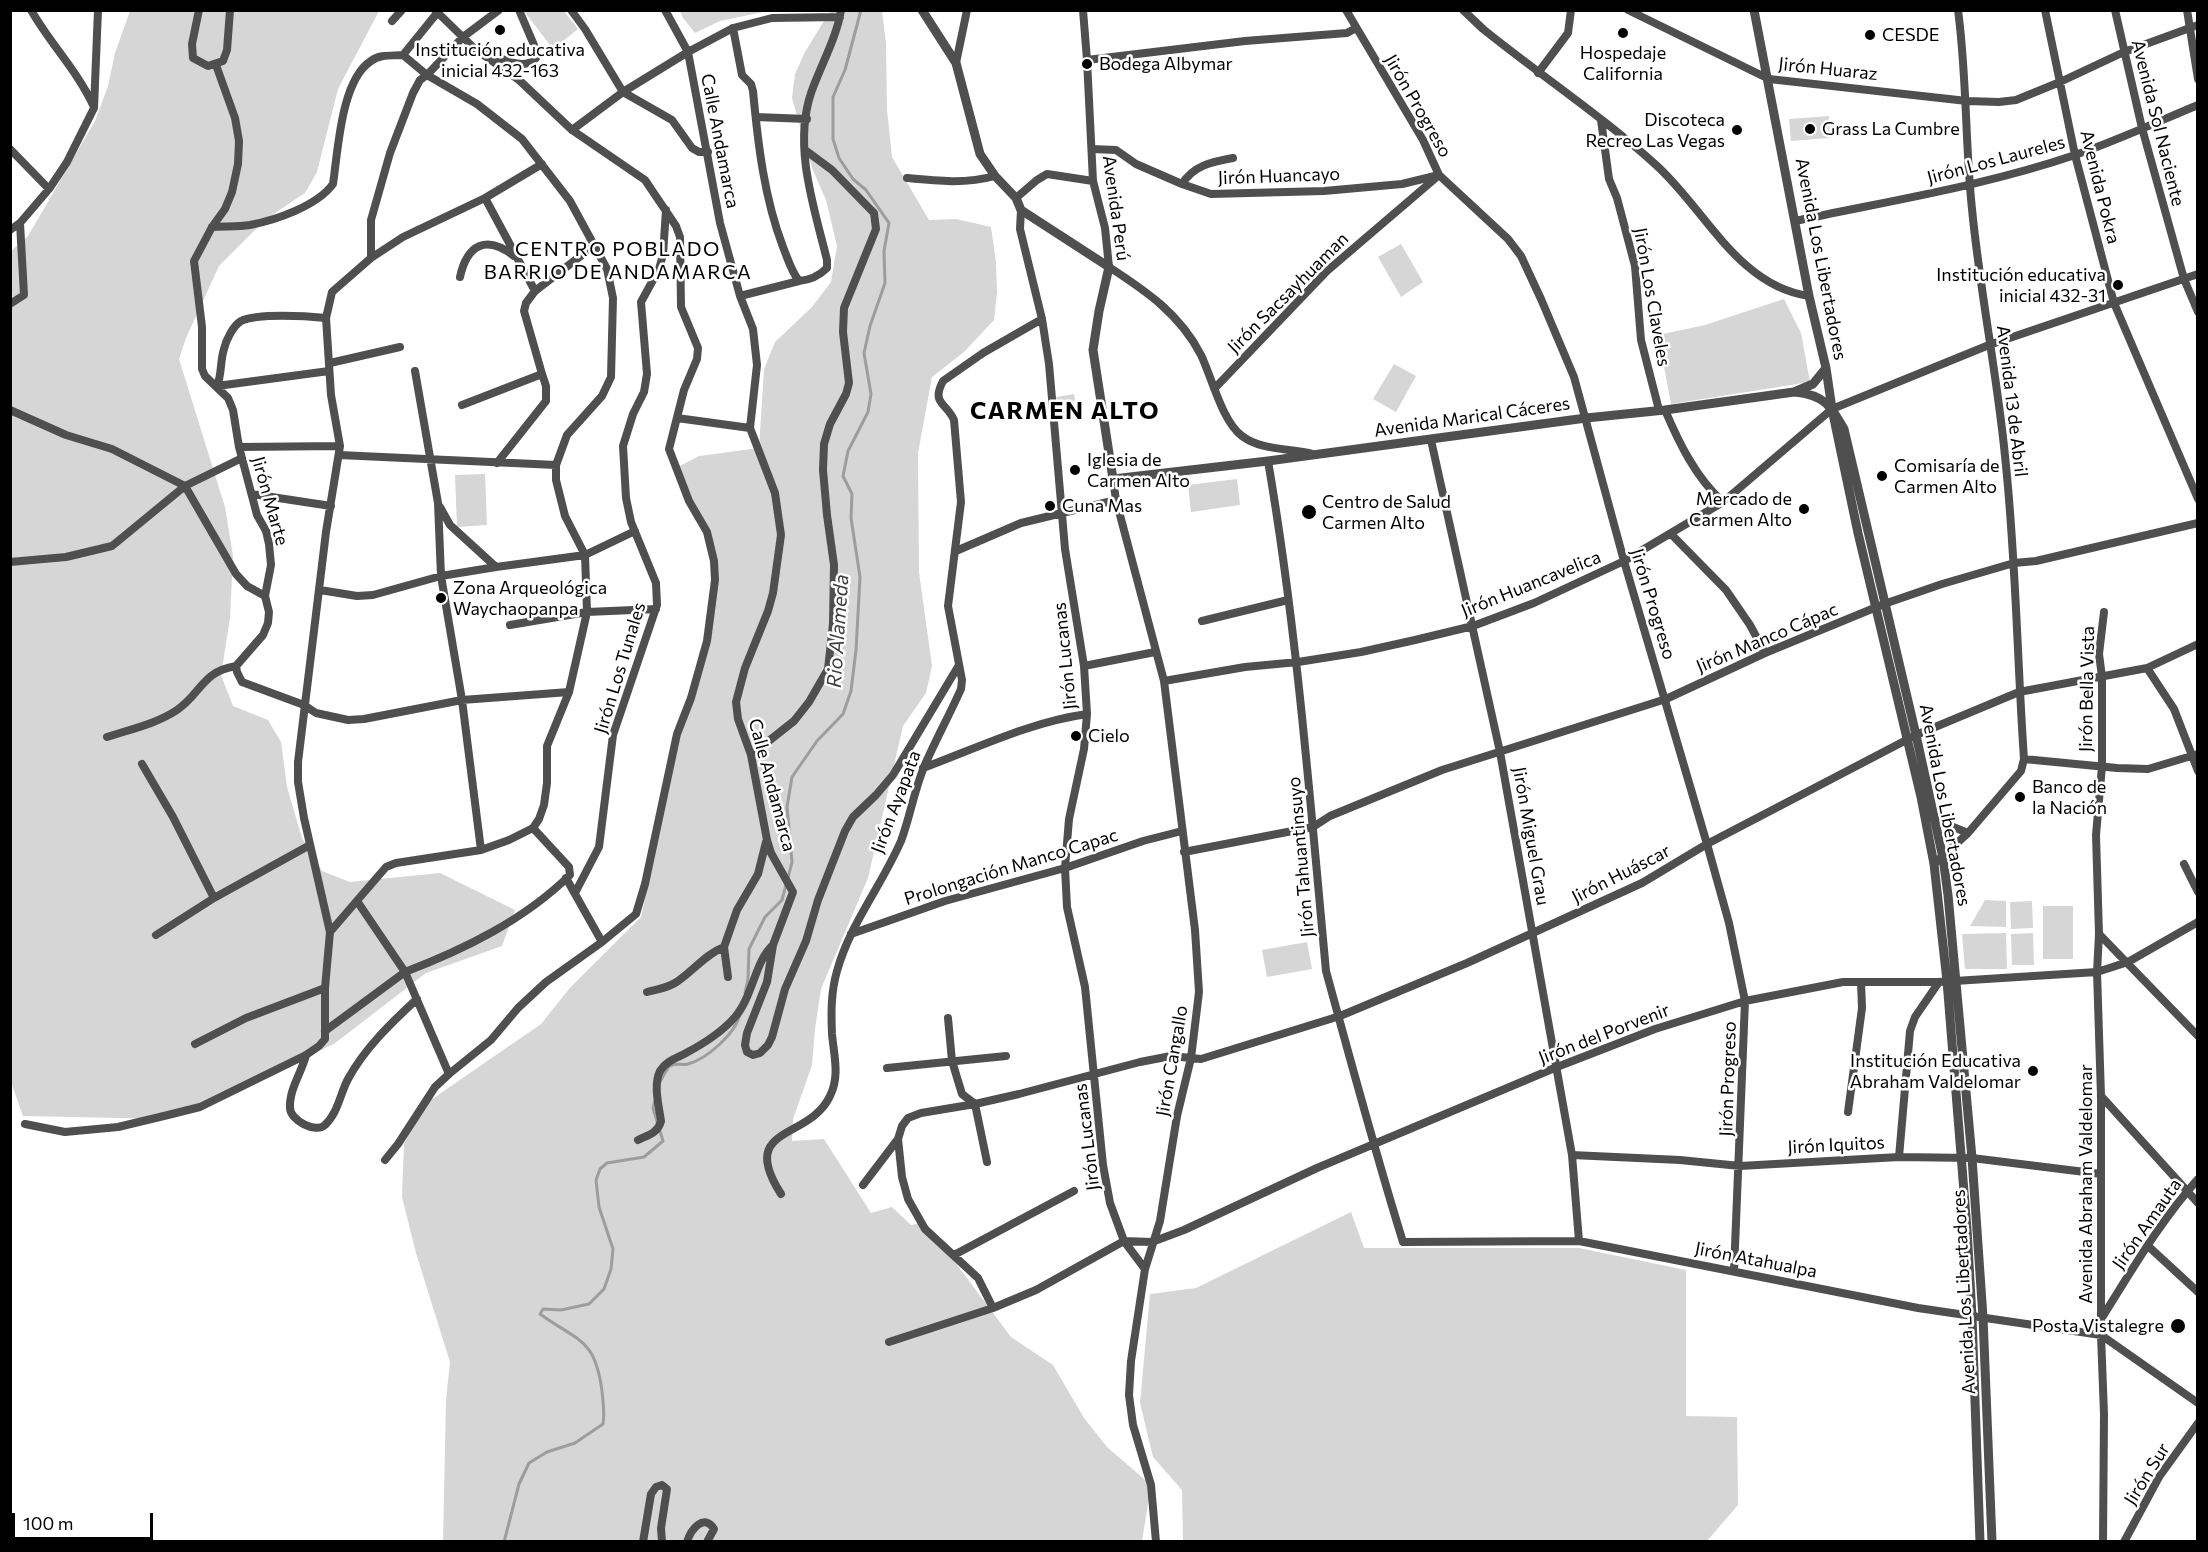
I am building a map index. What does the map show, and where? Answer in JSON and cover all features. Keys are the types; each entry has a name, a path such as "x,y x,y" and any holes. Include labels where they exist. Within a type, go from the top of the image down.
{"street":[{"path":"31,10 42,29 83,84 94,108"},
{"path":"200,10 192,44 193,58 208,66 223,61 227,50 230,10"},
{"path":"392,21 402,10"},
{"path":"371,258 371,220 390,153 413,93 420,80 463,37 499,10"},
{"path":"463,37 498,57 523,65 528,64 536,58 534,45 519,10"},
{"path":"571,10 623,92 672,120 692,148 699,152 708,152"},
{"name":"Calle Andamarca","path":"665,10 688,52 720,223 740,296 753,329 757,365 750,428 775,492 781,535 768,611 745,668 736,702 738,719 751,755 767,840 771,853 793,892 773,945 767,982 747,1033 744,1045 747,1052 760,1053 772,1037 785,989 806,941 818,900 845,831 854,817 893,775 959,665"},
{"path":"922,10 956,63 980,154 995,176 1016,198 1021,210 1153,296 1186,331 1200,354 1227,417 1236,432 1265,447 1297,450 1316,455"},
{"path":"956,63 967,10"},
{"name":"Avenida Perú","path":"1083,10 1093,181 1105,228 1109,267 1093,350 1113,479"},
{"name":"Jirón Progreso","path":"1346,10 1424,140 1439,175 1509,239 1521,256 1574,376 1624,561 1666,699 1729,923 1745,1001 1734,1271"},
{"path":"1463,10 1483,29 1658,166 1735,255 1775,286 1809,296"},
{"path":"1538,73 1568,33 1571,10"},
{"name":"Jirón Huaraz","path":"1628,10 1769,78 1967,101 1999,102 2016,99 2060,82 2124,52 2198,25"},
{"name":"Avenida Los Libertadores","path":"1754,10 1769,78 1809,296 1826,368 1832,409 1844,429 1880,606 1930,818 1943,858 1948,981 1972,1316 1980,1541"},
{"name":"Avenida 13 de Abril","path":"1958,10 1967,101 1970,184 2005,456 2014,563 2024,759"},
{"name":"Avenida Pokra","path":"2045,10 2075,155 2114,303 2198,499"},
{"name":"Avenida Sol Naciente","path":"2115,10 2142,128 2184,279 2198,312"},
{"path":"2187,10 2198,79"},
{"path":"10,230 20,223 49,189 68,162 94,108 99,11"},
{"path":"385,1160 435,1087 491,1040 518,1008 546,982 602,942 636,914 677,734 691,698 711,623 714,561 707,532 688,501 669,448 684,390 697,359 698,348 681,307 680,237 666,209 645,180 572,130 519,80 475,48 436,12 403,55"},
{"path":"572,130 623,92 688,52 733,28 772,18 840,14 810,94 804,137 805,168 828,268 815,277 740,296"},
{"path":"733,28 742,75 751,84 753,91 768,200 793,273 799,281"},
{"path":"1087,60 1245,41 1347,33 1356,28"},
{"path":"212,226 249,225 279,216 326,194 333,184 349,92 359,71 372,60 382,56 403,55 427,75 477,104 522,139 570,201 607,269 613,298 611,377 602,396 567,435 556,465 556,480 565,516 585,555 587,612 569,692 547,746 544,805 539,819 533,828 481,850 396,863 386,867 330,932"},
{"name":"Jirón Marte","path":"216,65 235,118 239,141 238,164 232,192 225,209 212,226 197,254 194,269 202,327 202,369 205,376 228,398 233,411 239,447 269,544 271,565 265,596 269,612 266,629 236,666"},
{"name":"Jirón Los Laureles","path":"1795,221 1970,184 2075,155 2198,105"},
{"path":"756,117 807,119"},
{"name":"Jirón Los Claveles","path":"1601,120 1609,179 1617,198 1635,266 1641,340 1662,410 1680,446 1714,494 1723,502"},
{"path":"10,149 49,189"},
{"name":"Jirón Huancayo","path":"1092,149 1116,150 1136,164 1211,194 1285,193 1402,184 1439,175"},
{"path":"751,755 794,721 809,702 828,669 833,624 834,565 823,470 824,444 830,424 846,394 849,383 843,332 844,308 876,229 874,213 832,170 805,150"},
{"path":"1182,184 1189,174 1201,166 1233,158"},
{"path":"25,1124 65,1132 118,1127 200,1107 306,1055 325,1039 325,988 330,932 298,783 298,762 340,446 331,395 326,318 332,292 371,258 403,237 485,198 542,164"},
{"path":"1016,198 1047,174 1093,181"},
{"name":"Jirón Sacsayhuaman","path":"1215,388 1328,271 1439,175"},
{"path":"908,178 954,182 978,181 995,176"},
{"path":"485,198 535,291"},
{"name":"Jirón Los Tunales","path":"574,893 599,847 613,735 656,609 656,583 631,522 626,498 623,446 633,414 644,392 647,374 641,302 659,269 663,255 666,209"},
{"name":"Jirón Lucanas","path":"1021,210 1020,229 1042,319 1056,437 1061,513 1084,666 1087,714 1084,749 1069,819 1065,868 1067,907 1085,987 1110,1203 1124,1241 1145,1269"},
{"path":"10,304 24,295 20,223"},
{"path":"497,463 546,400 546,386 524,310 526,303 535,291 595,245"},
{"path":"460,277 464,262 473,248 481,246 501,248 517,259"},
{"name":"Jirón Huancavelica","path":"1164,681 1245,667 1298,662 1361,652 1473,626 1534,603 1624,561 1723,502 1832,409 1989,345 2198,274"},
{"path":"217,386 221,376 223,351 235,326 241,321 251,318 304,315 326,318"},
{"name":"Jirón Ayapata","path":"781,1194 771,1178 766,1162 768,1150 775,1140 813,1118 825,1107 834,1089 836,1073 831,995 837,970 851,934 900,841 923,768 961,689 963,680 948,606 962,502 954,420 950,410 940,403 937,396 939,388 943,381 983,353 1042,319"},
{"path":"217,386 330,367 400,347"},
{"name":"Avenida Marical Cáceres","path":"1113,479 1316,455 1794,392 1813,384 1826,368"},
{"path":"416,371 438,503 441,576 462,700 481,850"},
{"path":"462,405 542,374"},
{"path":"1794,392 1812,394 1832,409"},
{"path":"10,410 66,435 112,449 185,486 236,574 247,586 265,596"},
{"path":"677,418 750,428"},
{"name":"Jirón Miguel Grau","path":"1431,440 1500,752 1572,1155 1579,1241"},
{"path":"239,447 340,446"},
{"path":"339,456 556,465"},
{"path":"10,562 66,557 112,546 185,486 242,458"},
{"name":"Jirón Tahuantinsuyo","path":"1268,461 1284,554 1288,600 1298,662 1326,971 1373,1146 1403,1242"},
{"name":"Jirón Cangallo","path":"1113,479 1116,500 1164,681 1195,930 1199,992 1191,1058 1177,1116 1160,1221 1145,1269 1131,1361 1129,1395 1133,1425 1151,1485 1156,1542"},
{"path":"252,494 331,506"},
{"path":"956,551 1021,523 1116,500"},
{"path":"438,503 450,525 496,567"},
{"name":"Jirón Manco Cápac","path":"1184,852 1313,827 1330,816 1442,770 1666,699 1765,653 1880,606 1942,584 2014,563 2037,561 2198,524"},
{"path":"320,590 357,596 373,595 441,576 585,555 635,531"},
{"path":"1671,534 1726,590 1750,625 1765,653"},
{"path":"1202,621 1288,600"},
{"path":"510,625 587,612 656,609"},
{"name":"Jirón Bella Vista","path":"2099,934 2096,835 2102,766 2102,677 2099,654 2104,612"},
{"name":"Jirón Huáscar","path":"898,1139 902,1126 908,1118 921,1113 975,1104 1171,1056 1201,1059 1340,1017 1533,934 1642,883 1707,844 1912,737 2019,692 2147,668 2198,644"},
{"path":"1084,666 1155,652"},
{"path":"107,737 156,722 167,716 180,708 218,670 236,666 242,681 304,705 316,713 348,720 462,700 569,692"},
{"path":"2147,668 2174,709 2195,755 2198,771"},
{"path":"923,768 1029,728 1064,717 1087,714"},
{"path":"1934,864 1968,833 2021,771 2024,759 2148,769 2195,755"},
{"path":"142,764 173,817 214,898"},
{"path":"1930,818 1968,833"},
{"name":"Avenida Los Libertadores","path":"1930,818 1948,981 1972,1158 1983,1317 1992,1541"},
{"path":"325,1031 405,972 442,958 522,914 566,878 571,872 569,867 533,828"},
{"name":"Prolongación Manco Capac","path":"851,934 945,901 1065,868 1143,840 1182,831"},
{"path":"728,977 724,947 736,910 758,874 767,840"},
{"path":"156,935 214,898 310,845"},
{"path":"2184,864 2198,892"},
{"path":"566,878 602,942"},
{"path":"357,901 405,972 449,1074"},
{"path":"2128,962 2198,922"},
{"path":"2099,934 2198,1035"},
{"name":"Avenida Abraham Valdelomar","path":"2099,934 2097,972 2102,1174 2103,1542"},
{"path":"638,1140 652,1134 660,1126 657,1083 661,1069 666,1063 707,1041 734,1018 752,988 761,960 773,945"},
{"path":"647,992 677,982 715,950 724,947"},
{"name":"Jirón del Porvenir","path":"1152,1242 1184,1230 1317,1168 1557,1068 1655,1029 1745,1001 1843,982 1948,981 2097,972 2128,962"},
{"path":"1899,1157 1910,1031 1915,1017 1948,981"},
{"path":"1848,1112 1862,1008 1861,982"},
{"path":"195,1044 246,1018 325,988"},
{"path":"306,1055 294,1088 290,1109 292,1114 300,1120 317,1129 325,1126 334,1113 347,1080 384,1029 417,999"},
{"path":"948,1018 952,1061 963,1094 975,1104 987,1162"},
{"path":"887,1068 1006,1056"},
{"path":"2101,1096 2198,1203"},
{"path":"898,1139 902,1177 908,1199 925,1229 978,1278 993,1308"},
{"path":"863,1185 898,1139"},
{"name":"Jirón Iquitos","path":"1572,1155 1680,1160 1740,1166 1899,1157 1972,1158 2102,1174"},
{"name":"Jirón Amauta","path":"2102,1317 2148,1245 2198,1179"},
{"path":"954,1255 1074,1191"},
{"path":"889,1342 993,1308 1036,1290 1124,1241 1152,1242"},
{"name":"Jirón Atahualpa","path":"1403,1242 1579,1241 1918,1308 2101,1335"},
{"path":"2148,1245 2198,1292"},
{"path":"2101,1335 2198,1403"},
{"name":"Jirón Sur","path":"2124,1542 2159,1477 2198,1423"},
{"path":"1976,1454 1989,1454"},
{"path":"1977,1485 1990,1484"},
{"path":"643,1542 651,1494 656,1487 662,1485 667,1489 661,1528 662,1542"},
{"path":"687,1542 693,1529 704,1521 712,1525 714,1529 707,1542"},
{"path":"1980,1541 1997,1542"}],"shaded area":[{"path":"130,11 379,11 338,89 317,172 305,193 266,219 219,266 186,338 179,359 225,507 233,556 230,618 221,675 233,706 268,720 281,742 287,787 302,838 322,871 350,882 440,873 515,910 502,946 426,973 334,1044 167,1119 23,1116 11,1082 11,251 28,236 95,121"},
{"path":"524,11 564,11 578,29 553,49"},
{"path":"680,11 768,11 720,21 695,33"},
{"path":"830,11 882,11 886,43 887,110 892,157 929,220 956,219 991,227 996,262 997,293 994,320 964,352 932,377 918,453 919,572 932,666 926,693 903,726 868,878 821,989 812,1065 793,1119 792,1141 824,1139 871,1213 892,1207 911,1225 925,1222 1011,1337 1053,1365 1084,1418 1107,1447 1151,1485 1142,1541 443,1541 446,1400 450,1362 416,1253 402,1197 404,1144 425,1104 541,1024 569,989 641,917 676,749 709,645 717,565 708,538 684,490 680,466 699,456 759,448 764,369 775,342 812,307 831,282 837,246 826,200 812,168 792,98 795,74 805,52"},
{"name":"Grass La Cumbre","path":"1829,116 1830,138 1791,141 1789,119"},
{"path":"1401,244 1423,282 1401,297 1378,257"},
{"path":"1784,299 1801,333 1810,382 1671,404 1658,335 1705,325"},
{"path":"1394,364 1416,376 1396,412 1373,399"},
{"path":"1074,394 1075,400 1070,404 1066,414 1059,415 1056,397"},
{"path":"485,474 487,525 457,527 455,475"},
{"path":"1237,479 1240,505 1191,512 1188,485"},
{"path":"1985,900 2006,901 2006,927 1970,926"},
{"path":"2032,901 2033,928 2011,929 2010,902"},
{"path":"2043,906 2073,906 2073,959 2043,959"},
{"path":"2006,933 2007,969 1965,969 1962,934"},
{"path":"2033,933 2034,965 2012,965 2011,934"},
{"path":"1307,942 1312,969 1267,977 1262,950"},
{"path":"1351,1212 1364,1248 1579,1248 1686,1270 1686,1416 1737,1417 1738,1505 1707,1541 1183,1541 1182,1490 1153,1457 1140,1403 1150,1294 1196,1288"}],"waterway":[{"name":"Rio Alameda","path":"788,878 792,862 787,807 792,777 817,741 843,714 851,691 856,650 860,577 851,518 852,494 843,476 848,451 868,412 871,394 864,353 870,326 885,283 884,251 889,223 866,190 853,179 839,158 833,139 833,97 845,70 861,10"},
{"name":"Rio Alameda","path":"745,993 749,949 765,917 782,900 786,885"},
{"name":"Rio Alameda","path":"660,1082 670,1066 688,1064 712,1051 727,1037 740,1014"},
{"name":"Rio Alameda","path":"504,1542 519,1484 529,1463 547,1452 575,1443 603,1424 604,1408 599,1374 590,1351 575,1337 540,1314 543,1309 561,1310 589,1304 604,1289 611,1269 613,1249 599,1207 596,1180 600,1169 607,1163 644,1157 663,1141 653,1108 655,1100"}],"place":[{"name":"Institución educativa inicial 432-163","path":"500,30"},
{"name":"Hospedaje California","path":"1623,33"},
{"name":"CESDE","path":"1870,35"},
{"name":"Bodega Albymar","path":"1087,64"},
{"name":"Grass La Cumbre","path":"1810,129"},
{"name":"Discoteca Recreo Las Vegas","path":"1737,130"},
{"name":"Institución educativa inicial 432-31","path":"2118,285"},
{"name":"Iglesia de Carmen Alto","path":"1075,470"},
{"name":"Comisaría de Carmen Alto","path":"1882,476"},
{"name":"Cuna Mas","path":"1050,506"},
{"name":"Mercado de Carmen Alto","path":"1804,509"},
{"name":"Centro de Salud Carmen Alto","path":"1309,512"},
{"name":"Zona Arqueológica Waychaopanpa","path":"441,598"},
{"name":"Cielo","path":"1076,736"},
{"name":"Banco de la Nación","path":"2020,797"},
{"name":"Institución Educativa Abraham Valdelomar","path":"2033,1071"},
{"name":"Posta Vistalegre","path":"2178,1326"}],"district":[{"name":"CENTRO POBLADO BARRIO DE ANDAMARCA","path":"618,260"},
{"name":"CARMEN ALTO","path":"1065,411"}]}
